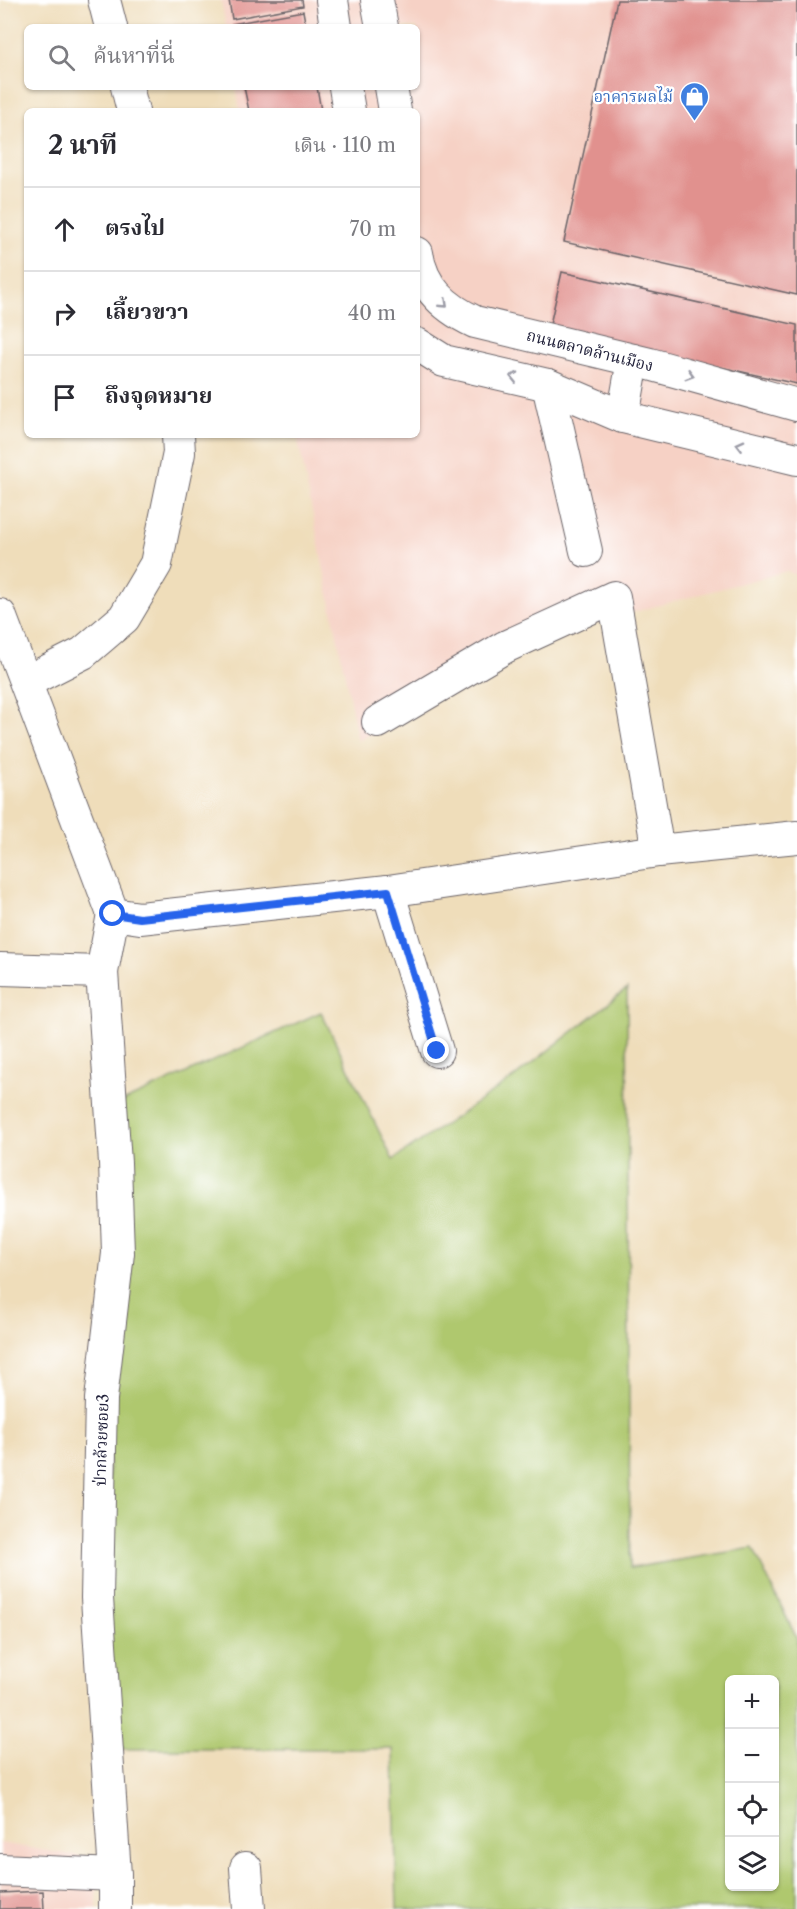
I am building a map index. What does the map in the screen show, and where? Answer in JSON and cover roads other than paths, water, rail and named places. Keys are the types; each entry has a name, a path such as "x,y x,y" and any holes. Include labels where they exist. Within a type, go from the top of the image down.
{"street":[{"path":"104,0 110,24"},
{"path":"332,0 336,24"},
{"path":"377,0 381,24"},
{"path":"128,90 132,108"},
{"path":"346,90 348,108"},
{"path":"392,90 394,108"},
{"name":"ถนนตลาดล้านเมือง","path":"420,260 435,296 453,312 475,322 633,360 797,405"},
{"path":"420,346 444,360 548,385 623,417 797,459"},
{"path":"623,417 633,360"},
{"path":"548,385 586,551"},
{"path":"26,681 83,653 124,618 156,564 178,453 178,438"},
{"path":"378,722 505,647 614,597 658,851"},
{"path":"0,615 113,914 140,918 388,891 658,851 797,837"},
{"path":"388,891 437,1051"},
{"name":"ป่ากล้วยซอย3","path":"113,914 102,972 115,1163 118,1253 101,1399 97,1598 115,1875 115,1909"},
{"path":"0,969 102,972"},
{"path":"246,1868 249,1909"},
{"path":"0,1870 115,1875"}],"place":[{"name":"อาคารผลไม้","path":"694,122"}]}
